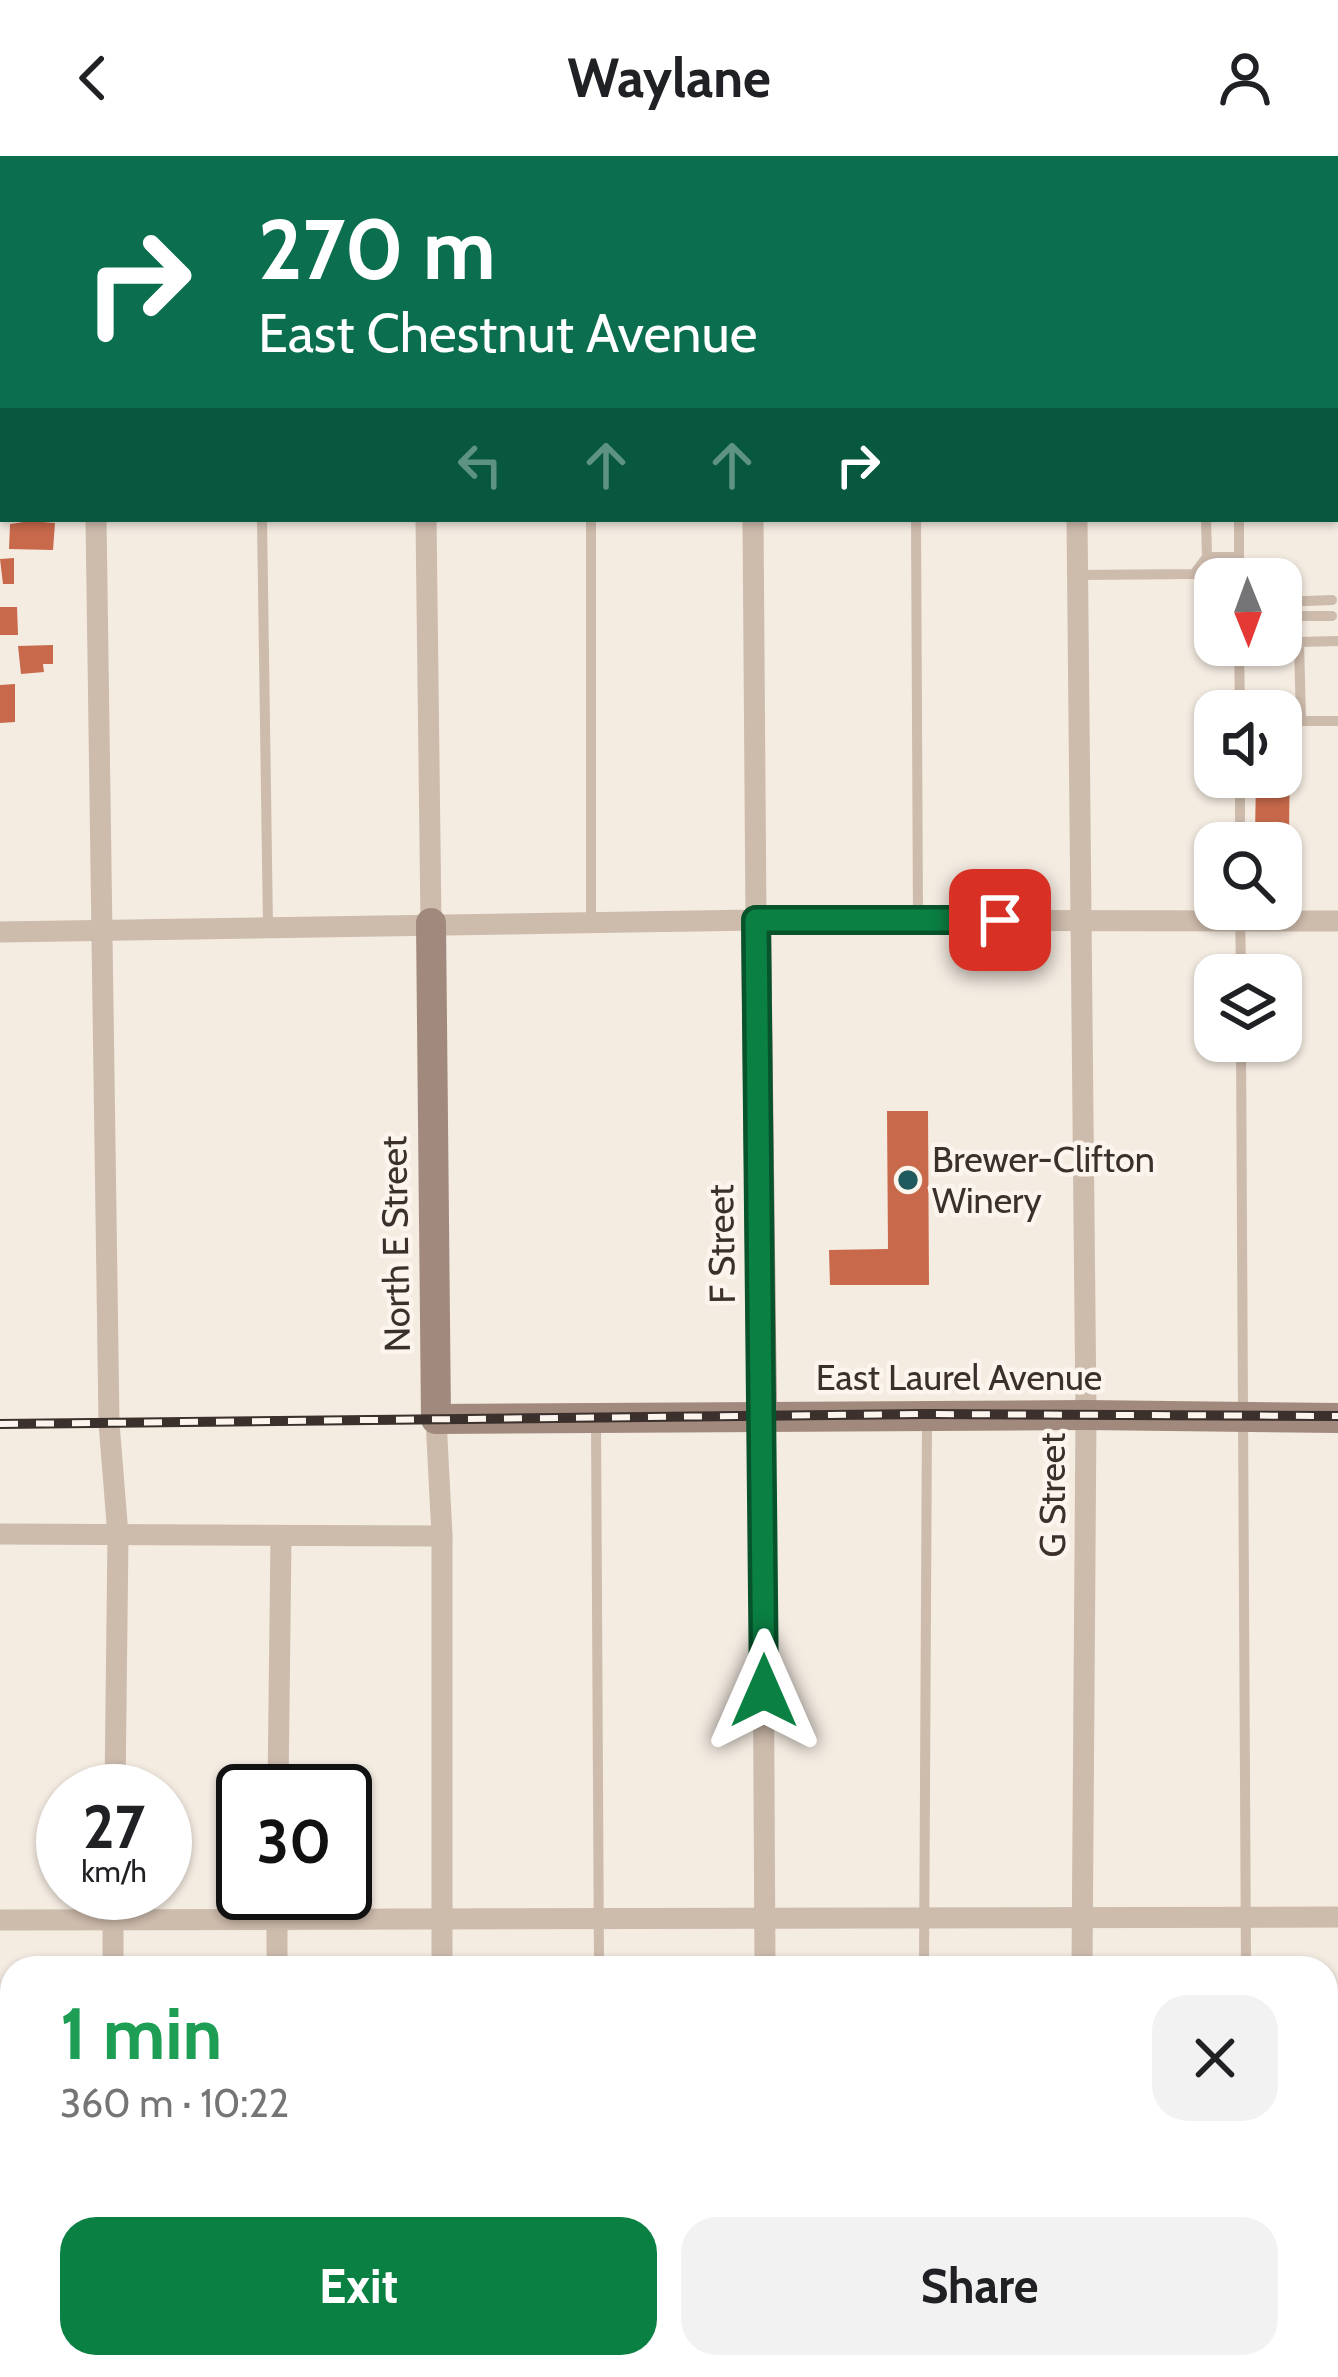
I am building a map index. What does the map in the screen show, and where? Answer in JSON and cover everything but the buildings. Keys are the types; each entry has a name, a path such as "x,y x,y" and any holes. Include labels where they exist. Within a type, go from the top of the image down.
{"street":[{"path":"96,522 109,1423 118,1535 115,1764"},
{"name":"North E Street","path":"426,522 436,1419 442,1536 442,1956"},
{"name":"F Street","path":"753,522 765,1956"},
{"name":"G Street","path":"1077,522 1086,1414 1082,1956"},
{"path":"0,932 1194,916"},
{"path":"1302,919 1338,921"},
{"name":"East Laurel Avenue","path":"436,1419 1086,1414 1338,1418"},
{"path":"0,1534 442,1536"},
{"path":"278,1764 281,1536"},
{"path":"192,1919 1338,1917"},
{"path":"0,1920 36,1919"},
{"path":"112,1920 113,1956"},
{"path":"277,1921 277,1956"}],"lane":[{"path":"262,522 268,927"},
{"path":"591,522 591,921"},
{"path":"916,522 918,920"},
{"path":"1078,575 1194,574 1207,557 1206,522"},
{"path":"1207,557 1239,557 1239,522"},
{"path":"1302,602 1332,601"},
{"path":"1302,616 1332,616"},
{"path":"1338,641 1299,642 1301,722 1338,721"},
{"path":"1240,1062 1246,1956"},
{"path":"924,1956 927,1416"},
{"path":"596,1418 599,1956"}],"railway":[{"path":"0,1424 927,1414 1338,1416"}],"place":[{"name":"Brewer-Clifton Winery","path":"908,1180"}],"route":[{"path":"764,1691 756,920 1000,920"}]}
